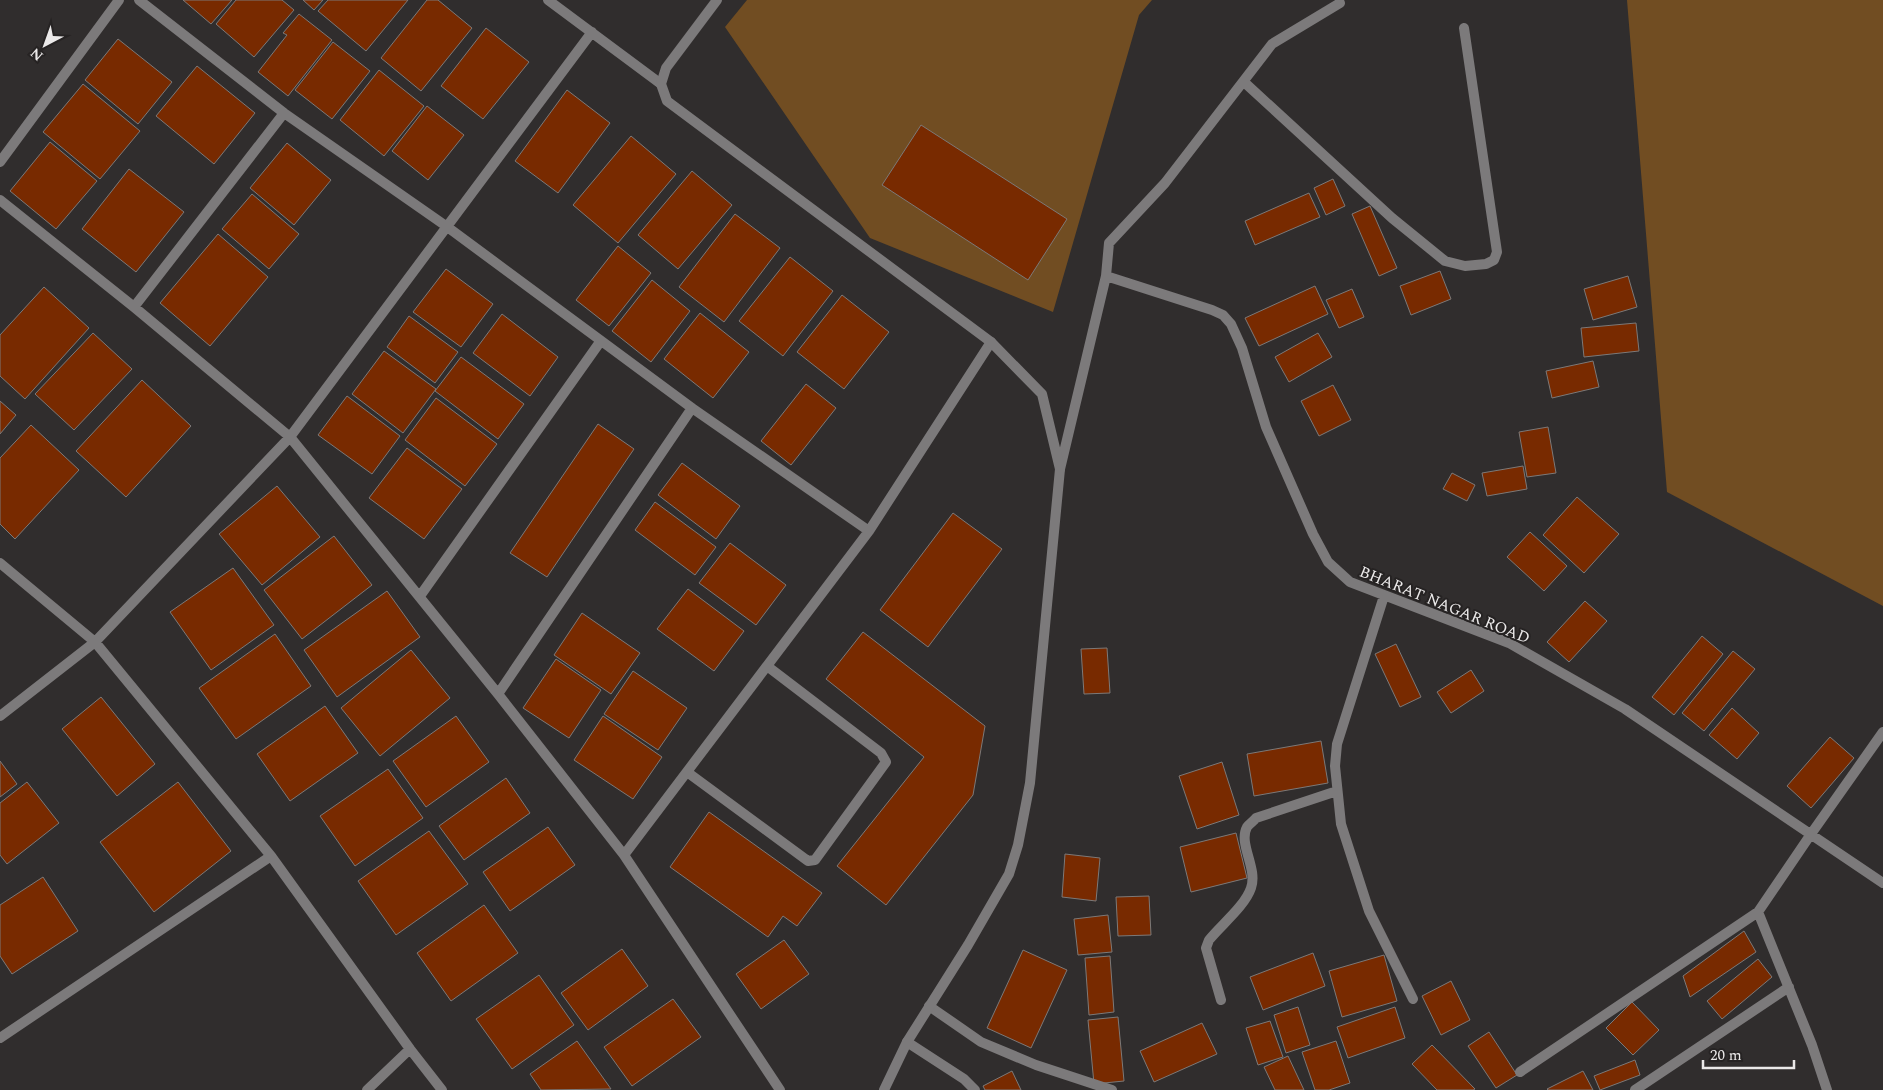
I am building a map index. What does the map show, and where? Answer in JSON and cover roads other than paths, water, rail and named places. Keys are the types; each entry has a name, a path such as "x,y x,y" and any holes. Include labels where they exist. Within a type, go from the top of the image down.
{"street":[{"path":"0,162 119,0"},
{"path":"139,0 284,113 446,226 600,342 692,408 869,531"},
{"path":"548,0 661,84 667,101 990,342 1042,394 1060,469"},
{"path":"661,84 666,68 717,0"},
{"path":"884,1090 907,1042 968,945 1009,874 1018,845 1030,783 1060,469 1106,276 1109,243 1165,183 1272,44 1340,3"},
{"path":"1244,82 1392,218 1444,261 1465,266 1486,264 1494,260 1497,252 1464,28"},
{"path":"0,716 95,642 290,437 592,32"},
{"path":"134,307 284,113"},
{"path":"0,200 134,307 290,437 420,596 624,855 780,1090"},
{"name":"BHARAT NAGAR ROAD","path":"1106,276 1212,310 1223,316 1230,324 1242,348 1266,427 1313,534 1328,562 1350,582 1517,648 1625,709 1883,884"},
{"path":"420,596 600,342"},
{"path":"624,855 869,531 990,342"},
{"path":"498,694 692,408"},
{"path":"0,563 95,642 271,856 410,1049 442,1090"},
{"path":"1384,596 1337,744 1335,766 1341,824 1369,911 1413,999"},
{"path":"687,772 808,861 815,860 886,762 881,753 767,666"},
{"path":"1520,1072 1758,912 1883,732"},
{"path":"1221,1000 1206,948 1209,940 1247,896 1252,886 1253,874 1245,841 1247,827 1256,818 1337,791"},
{"path":"0,1038 271,856"},
{"path":"1758,912 1812,1045 1827,1090"},
{"path":"1635,1090 1789,987"},
{"path":"929,1006 981,1042 1036,1065 1112,1090"},
{"path":"907,1042 964,1079 975,1090"},
{"path":"367,1090 410,1049"}]}
